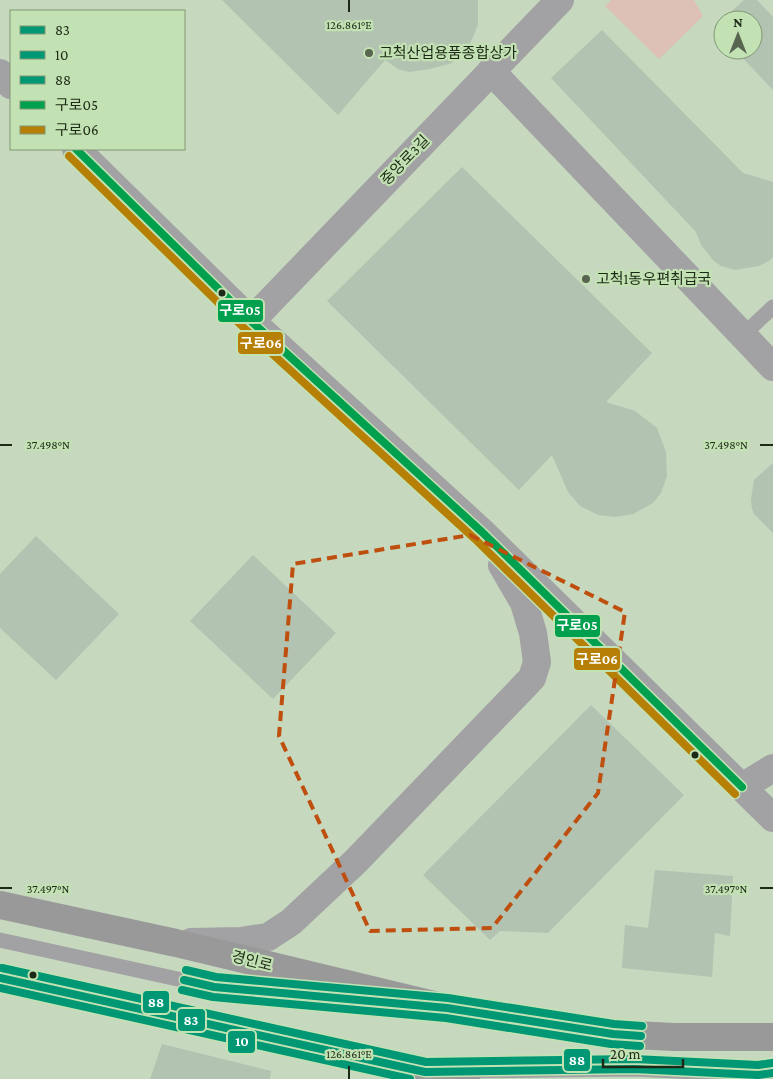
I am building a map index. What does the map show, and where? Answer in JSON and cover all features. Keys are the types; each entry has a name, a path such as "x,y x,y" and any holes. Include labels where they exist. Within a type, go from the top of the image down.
{"main road":[{"name":"경인로","path":"0,905 176,943 447,1008 613,1034 674,1037 773,1037"},
{"path":"0,978 446,1076"}],"street":[{"name":"중앙로3길","path":"251,321 560,0"},
{"path":"491,71 773,367"},
{"path":"0,74 10,84"},
{"path":"77,150 251,321 482,532 773,818"},
{"path":"176,943 240,941 268,937 291,922 356,861 532,678 537,662 533,632 524,603 482,532"},
{"path":"742,787 773,768"}],"lane":[{"path":"743,335 773,306"},
{"path":"0,940 214,987 447,1008"},
{"path":"446,1076 634,1069 758,1075 773,1074"}],"highlighted area":[{"path":"470,535 625,612 598,793 492,928 370,931 279,736 293,564"}],"shaded area":[{"path":"611,0 694,0 703,16 659,59 605,6"}],"building":[{"name":"고척산업용품종합상가","path":"222,0 478,0 478,25 469,46 452,63 409,72 398,69 385,60 338,115"},
{"path":"744,0 757,0 773,17 773,90 744,60 763,60 763,10 733,10"},
{"path":"602,30 743,173 773,182 773,257 769,261 759,266 735,270 721,266 714,261 701,245 696,232 551,78"},
{"path":"462,167 652,353 606,402 635,411 657,428 666,452 667,476 661,493 653,503 633,514 615,517 598,515 580,506 568,492 552,455 519,490 327,301"},
{"path":"773,463 773,533 754,514 751,499 754,480"},
{"path":"36,536 119,614 56,680 0,628 0,574"},
{"path":"253,555 336,633 273,699 190,621"},
{"path":"591,705 684,795 548,933 500,931 490,940 423,875"},
{"path":"655,870 733,876 730,936 715,933 712,977 622,968 625,925 648,928"},
{"path":"162,1044 271,1071 270,1079 150,1079"}],"transit line":[{"name":"구로05","path":"77,150 251,321 482,532 742,787"},
{"name":"구로06","path":"69,156 244,328 475,539 735,794"},
{"name":"88","path":"2,968 426,1062 634,1059 758,1065 772,1063"},
{"name":"88","path":"186,970 216,977 448,998 614,1024 642,1026"},
{"name":"83","path":"0,978 425,1072 634,1069 758,1075 773,1073"},
{"name":"83","path":"184,980 214,987 447,1008 613,1034 641,1036"},
{"name":"10","path":"0,988 410,1079"},
{"name":"10","path":"182,990 213,997 446,1018 611,1044 640,1046"}],"place":[{"name":"고척산업용품종합상가","path":"369,53"},
{"name":"고척1동우편취급국","path":"586,279"}]}
